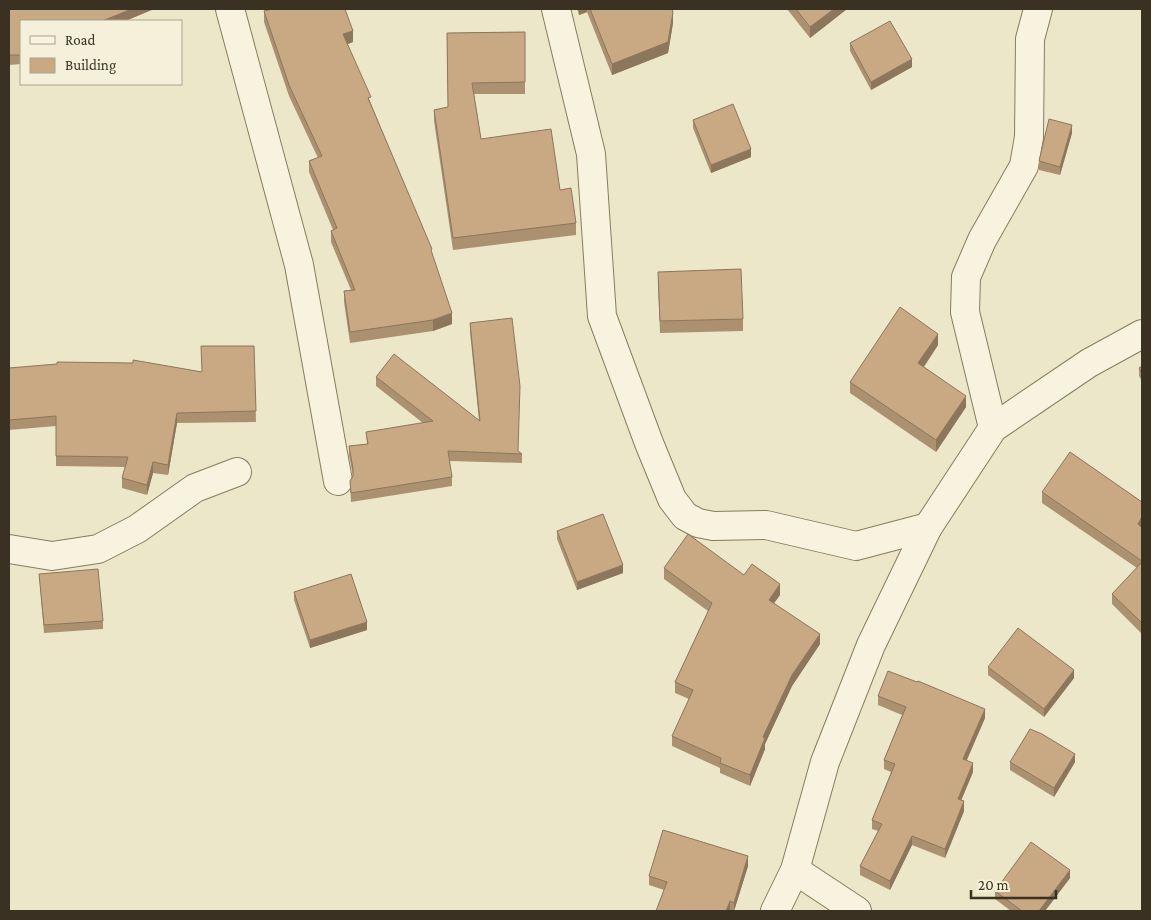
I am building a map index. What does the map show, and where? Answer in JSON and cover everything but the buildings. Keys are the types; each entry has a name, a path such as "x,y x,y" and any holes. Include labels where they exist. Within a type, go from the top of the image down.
{"street":[{"path":"230,9 299,266 338,482"},
{"path":"556,9 591,154 602,316 672,499 685,516 698,524 713,526 766,525 856,546 928,527"},
{"path":"993,428 965,312 966,277 982,240 1024,166 1030,137 1030,39 1038,9"},
{"path":"776,911 795,870 825,762 870,645 928,527 993,428 1088,363 1142,334"},
{"path":"9,549 52,556 98,549 137,529 195,488 237,472"},
{"path":"795,870 857,911"}]}
